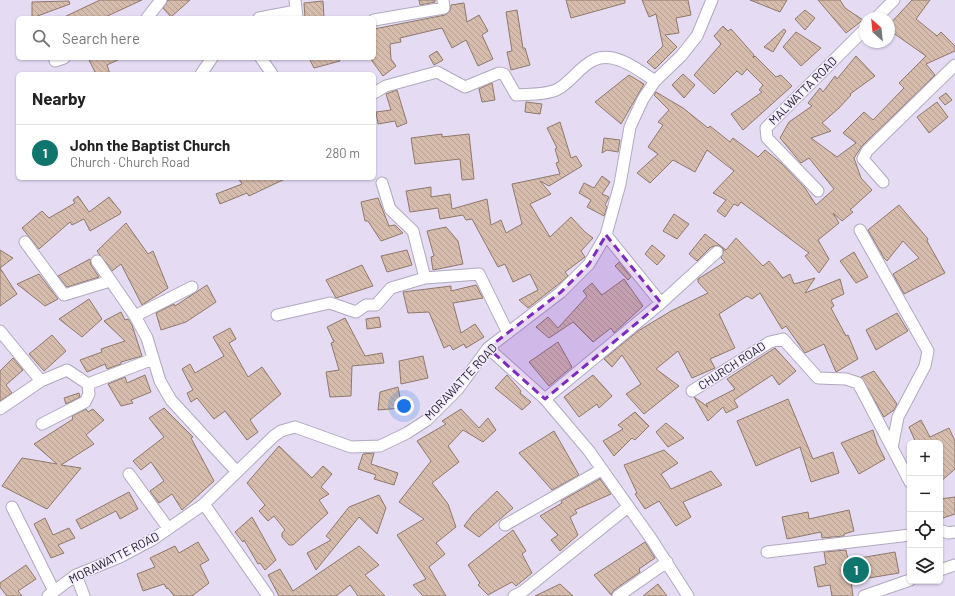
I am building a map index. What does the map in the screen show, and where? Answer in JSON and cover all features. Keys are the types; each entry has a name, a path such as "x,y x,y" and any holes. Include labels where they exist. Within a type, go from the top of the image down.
{"street":[{"path":"149,16 161,0"},
{"path":"376,20 444,8 443,0"},
{"name":"MORAWATTE ROAD","path":"51,594 76,575 120,557 152,540 204,504 281,431 295,427 351,447 380,446 407,433 427,420 458,389 488,348 561,292 589,264 606,235 620,184 630,127 643,99 655,81 681,56 697,36 707,16 712,0"},
{"path":"882,12 894,0"},
{"path":"268,16 296,10"},
{"name":"MALWATTA ROAD","path":"818,191 767,138 766,128 859,35"},
{"path":"376,92 386,86 437,72 465,87 499,73 504,74 516,95 548,92 558,89 594,59 611,58 631,66 655,81"},
{"path":"202,72 211,60"},
{"path":"262,60 271,72"},
{"path":"883,182 863,159 867,152 955,65"},
{"path":"382,183 390,209 414,231 425,278"},
{"path":"860,230 928,351 925,366 898,417 892,448"},
{"path":"606,235 661,303"},
{"path":"25,242 64,296 110,281"},
{"path":"545,399 661,303 717,252"},
{"path":"97,261 135,316 147,338 160,381 171,400 237,472"},
{"path":"277,314 330,303 356,312 366,304 376,305 390,288 425,278 479,274 508,333"},
{"path":"135,316 192,287"},
{"path":"0,331 41,381"},
{"name":"CHURCH ROAD","path":"692,391 770,342 783,339 818,378 846,379 858,383 907,476"},
{"path":"488,348 545,399 589,451 667,562 688,596"},
{"path":"88,384 153,359"},
{"path":"0,410 41,381 67,370 88,384"},
{"path":"42,424 85,402 89,394 88,384"},
{"path":"505,525 601,470"},
{"path":"129,474 168,528"},
{"path":"204,504 268,596"},
{"path":"12,506 51,594"},
{"path":"514,596 522,592 628,507"},
{"path":"943,531 948,533 955,532"},
{"path":"767,552 907,535"},
{"path":"618,596 667,562"},
{"path":"943,569 955,565"},
{"path":"76,575 84,596"},
{"path":"864,596 907,581"}],"highlighted area":[{"path":"606,235 661,303 545,399 488,348 561,292 589,264"}],"building":[{"path":"100,0 142,0 107,16 66,16"},
{"path":"168,0 190,0 172,16 170,16 163,8"},
{"path":"419,0 435,0 435,2 420,5"},
{"path":"566,0 625,0 625,3 571,18"},
{"path":"642,0 688,0 691,15 676,18 679,33 665,35 677,47 655,69 647,62 663,46 656,14 649,17"},
{"path":"750,0 787,0 780,12"},
{"path":"818,0 840,0 845,8 859,17 859,23 846,33"},
{"path":"912,0 930,0 916,19 937,36 941,32 955,46 955,51 926,64 935,75 862,146 854,158 861,178 872,190 850,210 853,212 842,221 833,213 839,223 818,240 829,259 819,273 805,256 809,253 741,202 738,206 734,204 725,217 717,211 726,200 713,193 734,171 707,150 695,172 673,160 650,183 637,173 658,154 648,147 663,125 658,122 669,110 654,95 656,92 683,108 708,128 710,126 730,142 733,138 758,157 765,150 781,163 805,188 816,205 834,189 809,158 801,163 780,138 789,122 812,106 808,103 820,88 823,92 835,76 837,79 856,56 875,76 850,94 851,95 839,108 822,123 831,131 811,138 837,157 856,143 843,133 864,112 873,120 904,88 899,83 926,56 895,34 895,18"},
{"path":"69,1 70,4 37,16 32,16 32,2"},
{"path":"323,1 324,16 305,16 304,3"},
{"path":"464,3 467,22 479,15 488,31 482,35 493,59 478,66 466,40 452,48 442,28 400,38 401,42 390,44 391,59 396,66 383,76 371,60 376,60 376,29 445,15 450,11 451,5"},
{"path":"517,10 523,48 525,48 530,65 511,70 507,52 512,51 506,12"},
{"path":"805,10 815,18 805,30 795,19"},
{"path":"723,26 728,31 731,29 754,55 753,58 755,56 776,77 781,75 792,86 743,130 731,114 762,92 759,90 763,85 747,69 742,75 737,71 714,94 694,75 721,44 714,36"},
{"path":"784,29 786,31 773,52 764,47"},
{"path":"796,32 821,48 801,66 783,47"},
{"path":"437,51 443,60 434,65 429,56"},
{"path":"89,60 118,60 107,65 109,72 95,72"},
{"path":"310,60 340,61 314,68"},
{"path":"683,74 695,85 684,98 672,85"},
{"path":"629,75 644,84 621,124 595,102"},
{"path":"492,83 495,100 482,102 479,89"},
{"path":"397,90 407,123 397,127 395,121 378,124 376,112 391,110 386,94"},
{"path":"946,93 952,100 945,105 939,98"},
{"path":"526,102 542,104 540,114 525,112"},
{"path":"937,102 948,117 929,133 917,117"},
{"path":"560,122 571,158 576,156 582,166 549,186 540,181 551,194 530,204 550,237 571,217 593,238 581,251 585,257 565,272 568,276 528,308 519,300 538,290 530,274 513,282 505,264 498,267 472,219 466,220 463,215 440,219 438,208 410,212 406,191 431,187 431,197 450,194 452,209 487,199 491,225 501,220 506,233 522,224 512,184 560,174 556,163 559,162 555,149 557,148 547,128"},
{"path":"442,134 442,137 469,134 474,179 462,180 460,159 415,164 411,138"},
{"path":"604,138 620,140 618,152 607,150 602,153"},
{"path":"602,176 610,182 602,194 609,197 605,205 607,207 604,216 587,207 591,200 579,193 584,183 594,188"},
{"path":"239,180 283,180 249,196 247,193 220,204 216,194 242,184"},
{"path":"78,196 89,212 109,197 121,212 90,231 84,219 72,225 70,222 39,249 22,228 42,211 49,218 75,203 73,200"},
{"path":"378,198 389,226 395,225 403,233 381,241 368,221 365,221 361,202"},
{"path":"899,205 928,239 927,241 945,273 904,294 893,274 919,258 903,241 887,261 868,230"},
{"path":"674,214 689,224 677,239 663,231"},
{"path":"126,223 148,254 153,251 168,288 142,305 121,264 112,271 97,251"},
{"path":"446,227 458,241 463,264 433,270 431,257 434,256 427,231"},
{"path":"705,234 726,250 736,238 763,266 769,261 783,278 790,274 794,284 815,278 805,293 840,279 844,294 831,300 834,306 831,308 846,336 848,335 858,359 836,372 824,344 805,353 786,326 782,329 760,293 752,299 747,296 719,314 735,348 710,359 715,368 692,378 678,351 656,369 679,386 644,414 626,394 641,384 622,355 612,367 604,359 638,331 671,311 708,293 698,282 698,279 725,262 721,258 724,250 719,245 711,247 697,261 689,254"},
{"path":"652,245 665,256 657,265 645,254"},
{"path":"0,250 13,258 0,268"},
{"path":"407,250 412,265 387,272 381,256"},
{"path":"854,252 868,277 856,283 840,261"},
{"path":"90,259 91,265 99,277 67,287 58,276"},
{"path":"619,262 631,277 628,280 615,266"},
{"path":"362,265 373,286 336,298 326,280"},
{"path":"0,268 17,294 0,306"},
{"path":"39,274 58,299 45,306 17,284"},
{"path":"624,279 643,306 614,333 611,328 593,342 573,322 549,338 536,327 548,317 558,328 587,296 583,291 592,283 602,295"},
{"path":"207,285 216,302 186,322 161,330 156,313 174,304 175,306"},
{"path":"476,285 483,298 453,303 461,333 475,324 484,337 466,348 464,344 453,350 450,345 444,348 429,312 408,313 403,292 451,286 451,291"},
{"path":"89,299 102,319 82,337 59,319"},
{"path":"121,312 125,320 128,319 132,325 142,356 121,362 121,364 107,369 105,364 87,372 80,360 102,352 101,349 125,341 104,321"},
{"path":"897,313 908,331 876,350 866,330"},
{"path":"379,317 381,327 367,329 366,319"},
{"path":"345,318 365,356 382,353 384,363 352,366 351,396 330,397 326,372 339,370 331,343 334,342 327,327"},
{"path":"230,328 236,339 229,343 248,377 262,367 281,394 250,420 258,432 247,440 225,411 214,419 197,398 191,402 187,393 193,390 182,369 190,364 195,373 224,356 213,337"},
{"path":"52,335 66,351 44,371 29,354"},
{"path":"558,342 572,367 549,386 529,362"},
{"path":"775,348 796,371 779,385 772,375 734,400 738,407 726,413 723,407 708,421 694,397 708,407 706,404 735,389 727,379"},
{"path":"423,356 428,378 401,384 399,361"},
{"path":"13,358 23,370 6,385 12,393 0,401 0,371"},
{"path":"874,371 897,404 894,410 884,417 861,377"},
{"path":"145,375 151,392 131,400 133,403 121,406 108,384 125,377 127,383"},
{"path":"507,375 521,391 520,393 531,402 522,410 495,388"},
{"path":"593,375 612,396 599,408 597,404 579,417 564,397"},
{"path":"398,387 402,408 378,410 380,392"},
{"path":"79,393 80,397 66,404 64,398"},
{"path":"788,399 813,459 833,452 839,473 811,482 800,447 756,466 737,421"},
{"path":"164,408 193,437 191,438 214,481 182,510 172,494 159,503 150,491 164,481 151,462 141,470 133,461 164,437 149,418"},
{"path":"86,409 88,412 93,409 104,420 86,435 94,444 61,465 81,468 47,509 2,486 22,458 57,464 34,444 73,419 72,416"},
{"path":"461,409 479,428 488,418 496,430 483,442 463,430 448,446 459,462 432,483 448,504 456,527 436,543 445,554 429,567 446,596 423,596 413,585 426,579 397,535 424,519 399,502 431,461 417,441 446,424 442,421"},
{"path":"635,412 649,426 635,440 632,438 614,456 603,441 623,429 618,425"},
{"path":"921,420 930,437 949,428 955,441 955,469 943,479 943,440 915,440 909,427"},
{"path":"666,423 684,438 668,447 656,432"},
{"path":"873,430 877,443 885,459 859,474 841,443"},
{"path":"554,431 579,475 552,490 519,453"},
{"path":"279,446 312,478 323,466 332,474 321,487 329,494 319,500 328,513 293,545 289,545 282,537 282,533 285,530 274,516 268,521 259,511 265,505 247,483"},
{"path":"664,450 678,463 661,474 671,489 711,471 722,485 683,502 691,517 676,526 659,501 645,509 635,494 637,493 624,465"},
{"path":"374,453 371,464 398,473 394,485 374,479 376,475 358,469 363,454"},
{"path":"600,479 611,494 575,510 577,513 570,517 578,535 560,551 551,540 558,535 540,516 562,503 561,501"},
{"path":"497,491 513,508 479,537 464,526 473,514"},
{"path":"129,492 138,509 120,519 116,511 81,529 76,520"},
{"path":"379,495 386,508 377,534 359,517 316,570 307,553 331,540 326,536 349,507"},
{"path":"955,497 955,514 943,518 943,499"},
{"path":"849,510 854,531 844,534 844,536 822,538 821,532 787,539 782,517 808,512 809,519"},
{"path":"252,517 276,560 265,570 260,563 258,564 244,540 243,542 235,532"},
{"path":"45,518 53,535 69,528 75,538 58,545 64,553 51,558 34,524"},
{"path":"513,530 526,551 522,554 532,573 516,586 512,582 488,595 478,585 480,583 468,565"},
{"path":"198,542 209,560 200,565 209,583 192,596 174,596 164,584 143,591 137,574 155,567 150,558 175,546 179,553"},
{"path":"645,542 655,558 639,569 640,572 614,590 611,595 594,575"},
{"path":"359,546 379,565 365,575 385,596 358,596 350,585 336,596 279,596 268,575 280,569 293,591"},
{"path":"846,550 848,560 895,552 899,573 851,581 853,596 832,596 830,585 818,587 814,567 826,564 824,552"},
{"path":"26,565 36,579 18,591 22,596 7,596 0,587 0,583"},
{"path":"560,584 573,596 535,596"},
{"path":"658,584 667,596 643,596"}],"place":[{"name":"John the Baptist Church","path":"856,570"}]}
